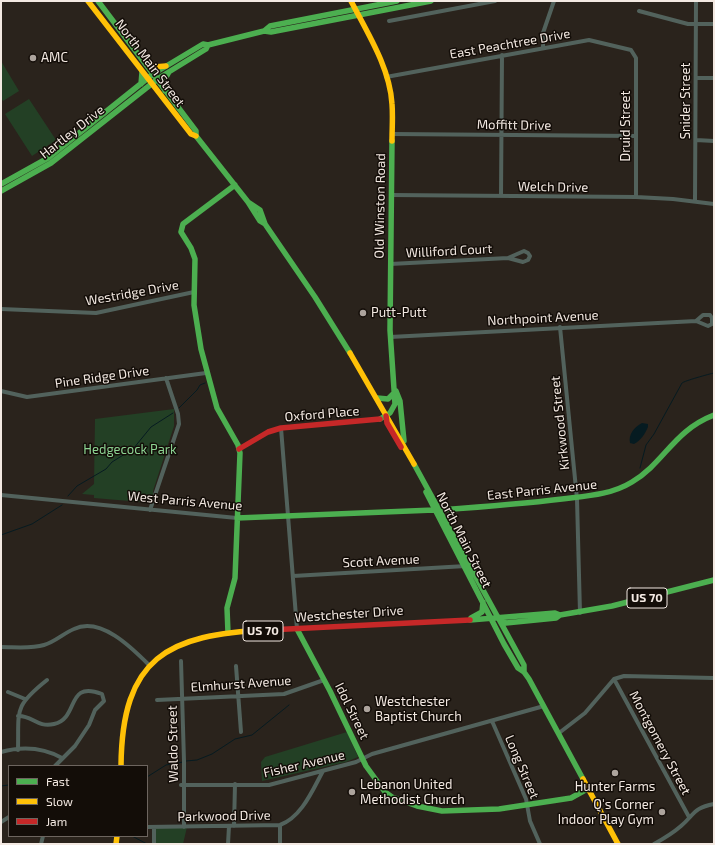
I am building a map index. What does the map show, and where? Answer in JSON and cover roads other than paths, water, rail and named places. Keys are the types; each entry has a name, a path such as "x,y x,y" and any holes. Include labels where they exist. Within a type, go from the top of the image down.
{"main road":[{"name":"North Main Street","path":"88,1 191,134 196,136 265,221 316,297 377,398 386,416 391,421 437,510 463,567 482,600 510,639 524,665 524,672"},
{"name":"North Main Street","path":"98,1 196,131 196,136"},
{"name":"Old Winston Road","path":"350,1 380,58 392,103 390,337 396,391 395,404 386,416"},
{"path":"264,31 270,26 397,1"},
{"path":"150,81 154,74 206,49 208,45 248,34 264,31 271,32 431,1"},
{"path":"142,59 154,67 167,69"},
{"path":"150,81 157,80 167,69"},
{"path":"165,91 167,69"},
{"path":"141,71 143,77 141,84"},
{"name":"Hartley Drive","path":"1,184 48,158 141,84 150,81"},
{"name":"Hartley Drive","path":"1,191 52,163 150,81"},
{"path":"183,124 190,124"},
{"path":"228,633 227,608 235,578 239,448 217,408 206,373 197,330 194,292 194,256 181,232 184,224 235,184"},
{"name":"North Main Street","path":"250,204 258,218 265,221"},
{"path":"377,398 388,399 396,391 400,401 405,447"},
{"name":"East Parris Avenue","path":"437,510 510,506 577,499 608,493 632,482 651,466 683,432 699,421 714,415"},
{"name":"North Main Street","path":"386,416 387,423 470,565 518,668 524,672 544,706 618,844"},
{"name":"Oxford Place","path":"239,448 268,432 281,428 365,422 386,416"},
{"name":"West Parris Avenue","path":"237,518 437,510"},
{"name":"US 70","path":"495,619 504,616 555,613 560,615 580,613 655,596 714,580"},
{"path":"457,621 479,615 483,610 482,600"},
{"name":"US 70","path":"495,619 506,623 556,618 560,615"},
{"name":"Westchester Drive","path":"121,765 122,723 126,704 136,684 150,666 166,653 186,642 208,636 228,633 415,621 495,619"},
{"path":"510,639 510,631 513,625 527,621"},
{"name":"Idol Street","path":"296,629 324,680 363,759 385,792 392,797 417,806 442,811 499,809 571,798 589,788"}],"street":[{"path":"389,21 495,1"},
{"path":"543,48 543,33 554,1"},
{"name":"Snider Street","path":"695,201 696,1"},
{"path":"639,11 696,24 714,24"},
{"name":"East Peachtree Drive","path":"386,77 589,40 631,50 635,55"},
{"name":"Druid Street","path":"635,55 636,197"},
{"path":"501,196 502,56"},
{"path":"696,78 714,78"},
{"name":"Moffitt Drive","path":"392,134 636,136"},
{"path":"696,140 714,141"},
{"name":"Welch Drive","path":"391,195 636,197 695,201 714,204"},
{"name":"Williford Court","path":"390,264 508,258 523,262 528,260 530,256 524,251 508,258"},
{"name":"Westridge Drive","path":"1,309 96,313 194,292"},
{"name":"Northpoint Avenue","path":"390,337 696,321"},
{"name":"Kirkwood Street","path":"560,327 577,499 580,613"},
{"name":"Pine Ridge Drive","path":"1,391 27,396 206,373"},
{"path":"150,510 179,424 178,414 166,378"},
{"name":"Idol Street","path":"281,428 296,629"},
{"name":"West Parris Avenue","path":"1,494 237,518"},
{"name":"Scott Avenue","path":"293,576 463,567 470,565"},
{"path":"1,647 44,645 74,628 89,627 102,630 120,638 150,666"},
{"name":"Waldo Street","path":"181,661 183,699 182,785 184,827"},
{"path":"236,666 237,696 241,732"},
{"path":"559,733 585,713 614,679 624,676 714,678"},
{"name":"Montgomery Street","path":"614,679 689,817"},
{"path":"18,750 18,716 25,698 47,680"},
{"name":"Elmhurst Avenue","path":"157,700 289,693 324,680"},
{"path":"18,716 27,718 39,725 53,724 66,717 74,700 81,692 92,690 102,694 104,699 95,710 84,733 56,765"},
{"path":"8,692 25,698"},
{"name":"Fisher Avenue","path":"182,785 269,784 323,771 363,759 372,754 544,706"},
{"name":"Long Street","path":"492,721 529,805 530,821 540,844"},
{"path":"1,752 11,749 18,750 34,748 48,750 62,758"},
{"name":"Parkwood Drive","path":"148,827 280,825 304,804 323,771"},
{"path":"234,826 235,784"},
{"path":"654,844 681,826 689,817 703,806 714,804"},
{"path":"280,825 280,844"},
{"path":"228,844 229,826"},
{"path":"154,827 154,844"}],"water":[{"path":"642,423 648,424 646,432 641,439 634,444 630,443 632,432"}],"waterway":[{"path":"1,18 1,30"},
{"path":"640,468 646,445 654,434 682,383 714,373"},
{"path":"179,408 200,385 205,383"},
{"path":"68,496 77,486 106,469 112,462 133,449 151,427 173,413"},
{"path":"1,535 32,524 62,505"},
{"path":"186,761 197,760 212,754 235,739 252,735 289,705"},
{"path":"148,776 166,765 183,762"},
{"path":"1,786 8,785"},
{"path":"134,837 147,844"}],"place":[{"name":"AMC","path":"33,58"},
{"name":"Putt-Putt","path":"363,313"},
{"name":"Westchester Baptist Church","path":"367,709"},
{"name":"Hunter Farms","path":"615,773"},
{"name":"Lebanon United Methodist Church","path":"352,792"},
{"name":"Q's Corner Indoor Play Gym","path":"662,812"}],"park label":[{"name":"Hedgecock Park","path":"130,450"}]}
